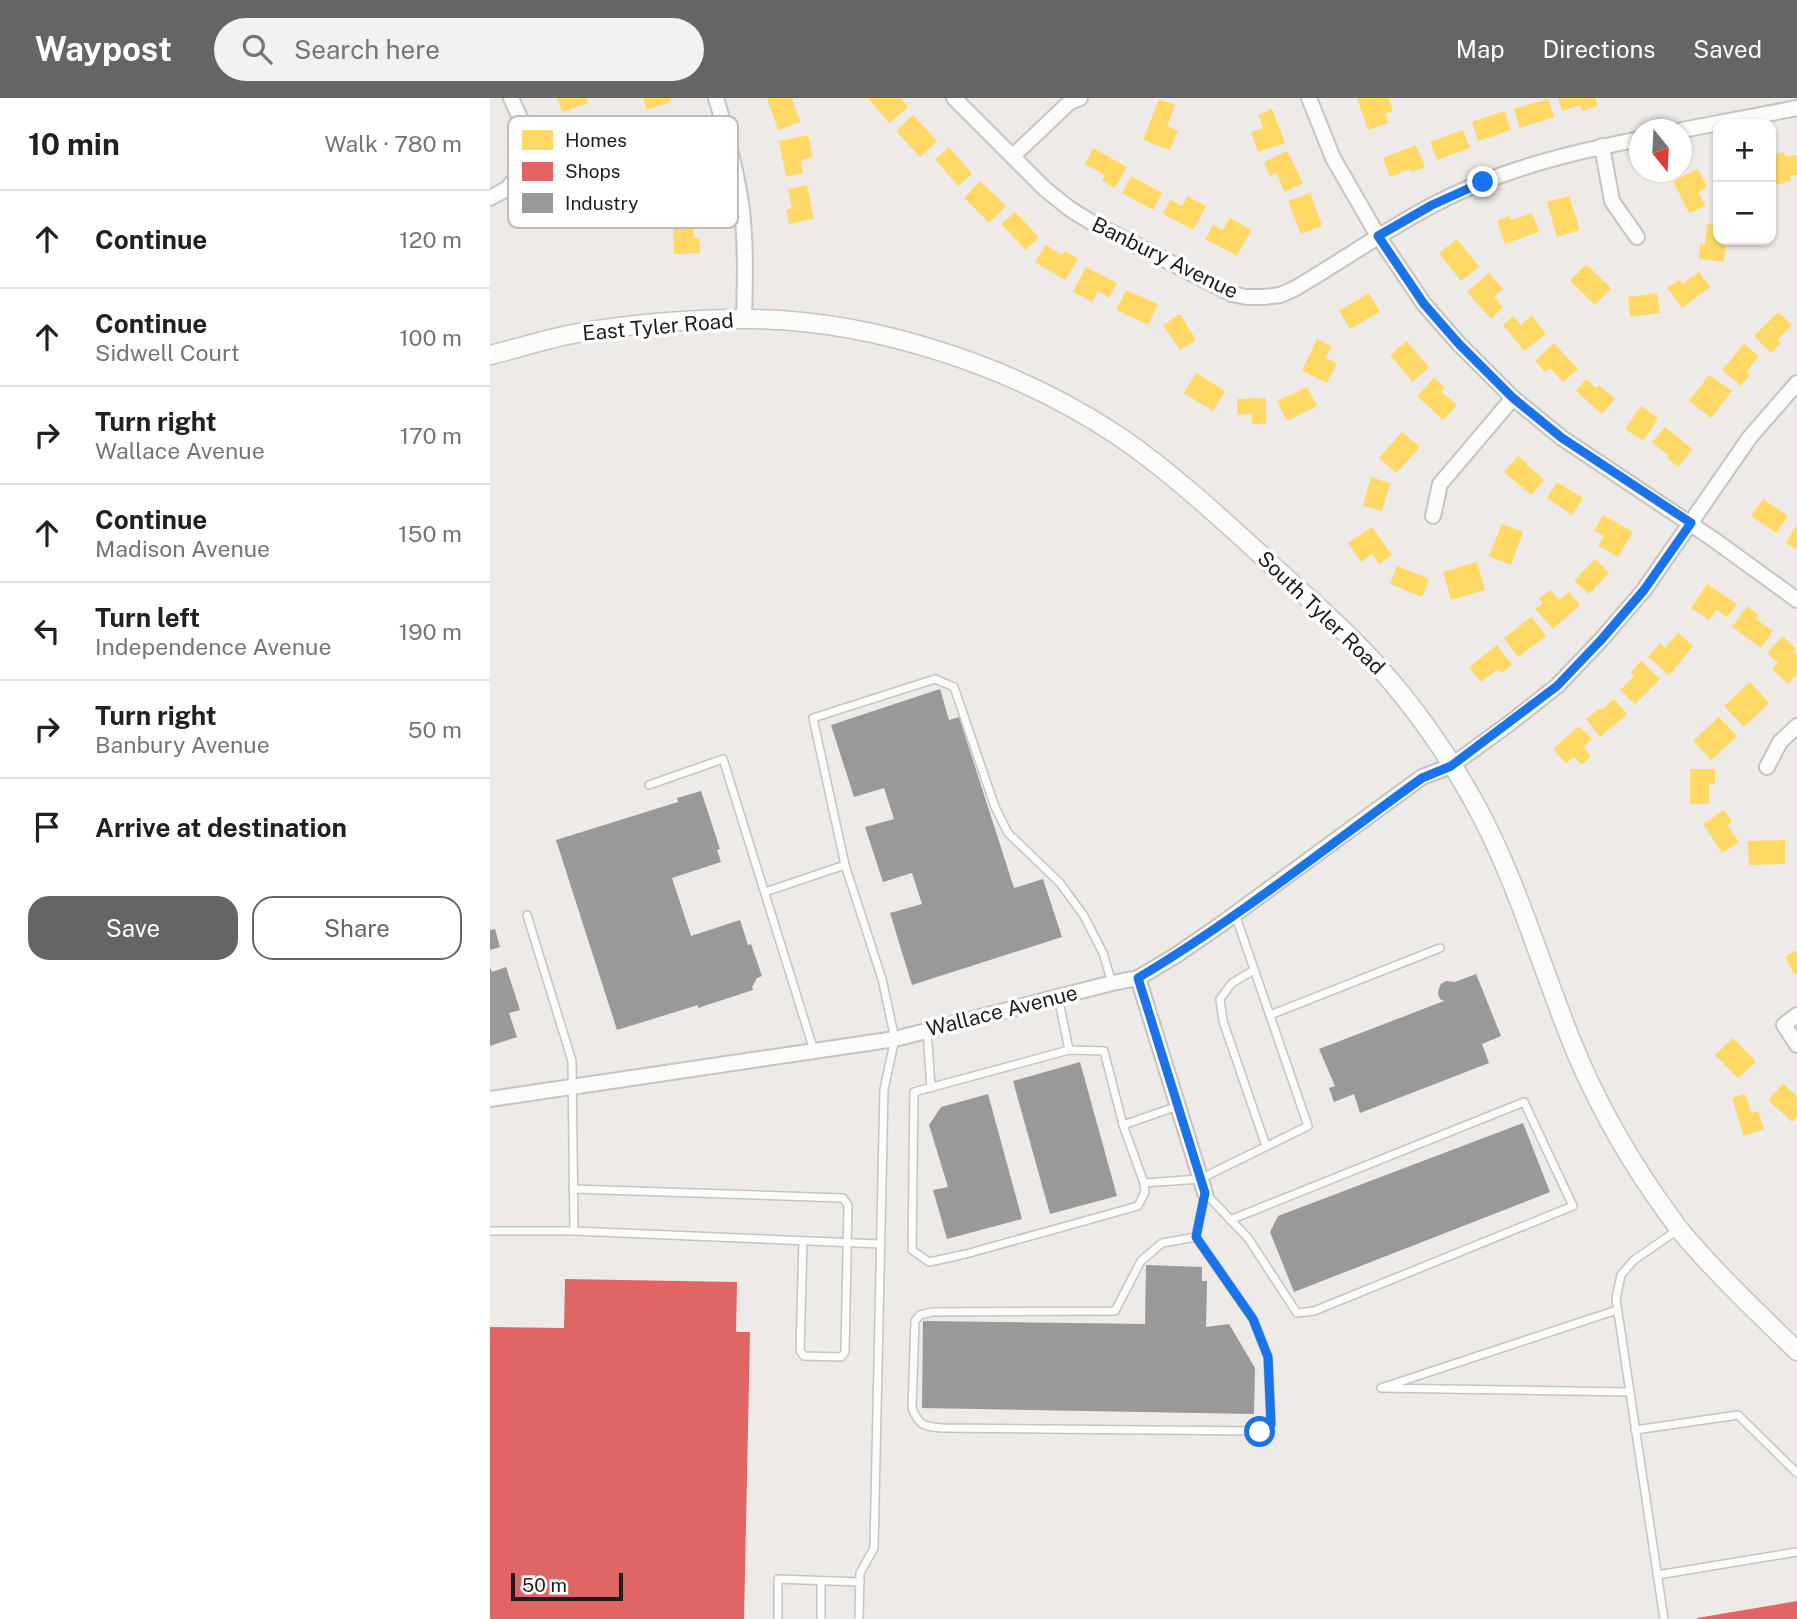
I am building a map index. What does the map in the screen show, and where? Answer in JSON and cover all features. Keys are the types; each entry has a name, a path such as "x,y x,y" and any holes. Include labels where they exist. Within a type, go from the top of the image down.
{"street":[{"path":"511,98 519,116"},
{"path":"716,98 722,116"},
{"name":"Banbury Avenue","path":"954,98 1045,189 1081,216 1209,283 1246,298 1280,295 1294,289 1432,205 1483,182 1534,164 1629,141"},
{"path":"1013,156 1070,102 1080,98"},
{"path":"1309,98 1333,158 1378,236 1424,304 1459,344 1513,398 1562,438 1691,523 1797,600"},
{"path":"1692,128 1797,108"},
{"path":"1602,146 1612,201 1637,237"},
{"path":"738,187 746,268 744,319"},
{"path":"490,198 508,188"},
{"name":"East Tyler Road","path":"490,355 574,334 654,323 744,319"},
{"name":"South Tyler Road","path":"744,319 800,322 842,328 925,347 969,361 1057,401 1102,426 1171,475 1354,641 1392,682 1425,724 1472,798 1496,844 1574,1047 1620,1143 1679,1229 1733,1289 1797,1351"},
{"name":"Wallace Avenue","path":"490,1099 895,1039 1138,978 1235,914 1422,778 1451,766 1557,686 1644,590 1751,437 1797,383"},
{"path":"1433,516 1440,484 1513,398"},
{"path":"1767,767 1780,742 1797,726"},
{"path":"1138,978 1202,1186"},
{"path":"1797,1015 1784,1025 1797,1045"}],"lane":[{"path":"859,1619 860,1573 874,1548 884,1089 895,1039 882,979 845,865 813,718 934,680 954,687 995,807 1008,833 1060,883 1084,916 1104,953 1112,983"},
{"path":"649,785 723,759 814,1052"},
{"path":"765,892 845,865"},
{"path":"1144,1183 1202,1186 1266,1146 1308,1126 1235,914"},
{"path":"527,915 572,1060 573,1231"},
{"path":"1270,1015 1440,948"},
{"path":"1254,970 1232,983 1220,999 1223,1021 1266,1146"},
{"path":"1058,997 1069,1050"},
{"path":"927,1030 931,1088"},
{"path":"1069,1050 1104,1051 1123,1125 1144,1183 1145,1192 1138,1206 990,1248 929,1262 912,1250 914,1092 1069,1050"},
{"path":"1202,1186 1230,1220 1248,1238 1297,1313 1314,1311 1573,1206 1524,1102 1230,1220"},
{"path":"1123,1125 1178,1106"},
{"path":"1196,1237 1162,1243 1141,1261 1115,1311 932,1312 920,1315 915,1321 914,1334 912,1408 916,1420 929,1427 943,1428 1260,1432 1271,1424 1268,1357 1253,1319 1196,1237 1202,1186"},
{"path":"573,1189 843,1198 848,1205 845,1352 841,1357 804,1356 800,1351 803,1242"},
{"path":"1664,1619 1616,1298 1621,1275 1633,1260 1679,1229"},
{"path":"490,1231 573,1231 880,1244"},
{"path":"1617,1310 1381,1388 1629,1392"},
{"path":"1635,1430 1738,1415 1797,1473"},
{"path":"1657,1575 1797,1552"},
{"path":"778,1619 778,1579 860,1582"},
{"path":"821,1581 821,1619"}],"building: Homes":[{"path":"557,98 586,98 588,103 562,112"},
{"path":"643,98 670,98 671,102 647,110"},
{"path":"767,98 792,98 800,122 778,130"},
{"path":"868,98 901,98 908,107 889,123"},
{"path":"1357,98 1388,98 1393,111 1385,114 1388,123 1368,130"},
{"path":"1558,98 1595,98 1598,106 1582,111 1580,105 1562,111"},
{"path":"1159,99 1175,105 1167,126 1178,131 1170,150 1143,140"},
{"path":"1548,99 1554,117 1520,128 1514,109"},
{"path":"1272,109 1285,143 1258,152 1251,132 1263,128 1258,115"},
{"path":"1504,111 1511,130 1478,141 1472,122"},
{"path":"913,115 937,141 920,157 896,131"},
{"path":"1463,130 1470,148 1437,160 1430,142"},
{"path":"808,135 813,157 801,160 803,173 786,177 779,141"},
{"path":"1416,145 1425,167 1411,172 1410,169 1390,177 1383,158"},
{"path":"949,147 972,174 958,186 935,159"},
{"path":"1093,148 1127,167 1115,188 1102,181 1105,175 1085,164"},
{"path":"1287,151 1303,183 1285,192 1276,173 1270,176 1264,162"},
{"path":"1784,152 1786,157 1797,155 1797,175 1790,176 1791,181 1776,185 1776,182 1776,154"},
{"path":"1698,169 1707,187 1698,192 1705,206 1689,213 1674,182 1692,182 1692,172"},
{"path":"1131,176 1162,193 1153,210 1122,193"},
{"path":"980,181 1006,206 989,223 964,198"},
{"path":"807,185 814,219 789,224 786,210 792,208 788,189"},
{"path":"1310,193 1322,226 1301,234 1288,201"},
{"path":"1187,196 1206,206 1193,230 1163,214 1170,200 1182,206"},
{"path":"1569,196 1580,230 1557,237 1547,202"},
{"path":"1015,212 1039,237 1026,250 1001,224"},
{"path":"1532,213 1539,232 1505,244 1497,221 1509,216 1511,220"},
{"path":"1230,218 1251,230 1237,256 1205,239 1213,225 1223,230"},
{"path":"1707,224 1713,225 1713,245 1726,245 1724,262 1699,259 1700,244 1705,245"},
{"path":"673,228 694,228 694,238 699,238 700,253 674,254"},
{"path":"1457,239 1479,267 1461,281 1439,253"},
{"path":"1046,245 1062,255 1065,251 1078,259 1065,280 1035,262"},
{"path":"1586,264 1611,288 1595,305 1570,281"},
{"path":"1086,267 1117,283 1109,298 1098,291 1092,302 1073,292"},
{"path":"1699,272 1710,287 1682,308 1667,288 1679,280 1682,284"},
{"path":"1489,273 1503,289 1494,297 1503,307 1491,319 1467,292"},
{"path":"1126,290 1158,304 1148,325 1116,310"},
{"path":"1369,293 1380,312 1350,329 1339,311"},
{"path":"1657,293 1660,313 1630,317 1628,297"},
{"path":"1778,312 1792,325 1777,340 1781,343 1771,353 1754,336"},
{"path":"1180,314 1196,340 1180,350 1163,325"},
{"path":"1513,316 1521,325 1532,316 1546,334 1524,351 1503,325"},
{"path":"1317,339 1331,346 1325,358 1337,363 1327,383 1302,371"},
{"path":"1406,341 1429,367 1413,382 1390,355"},
{"path":"1554,343 1578,369 1563,382 1550,368 1545,372 1535,361"},
{"path":"1744,344 1759,356 1746,372 1750,375 1741,386 1722,370"},
{"path":"1196,373 1225,391 1213,411 1184,393"},
{"path":"1709,375 1732,391 1711,418 1689,401"},
{"path":"1434,378 1445,388 1441,391 1457,405 1443,420 1417,396"},
{"path":"1586,379 1596,388 1599,385 1615,399 1602,414 1576,391"},
{"path":"1307,387 1317,406 1287,421 1277,401"},
{"path":"1266,398 1266,424 1252,424 1252,414 1237,415 1237,399"},
{"path":"1641,406 1658,418 1643,441 1625,429"},
{"path":"1665,427 1692,449 1678,467 1652,442"},
{"path":"1402,432 1420,447 1396,473 1379,458"},
{"path":"1518,456 1544,480 1531,495 1504,472"},
{"path":"1371,477 1390,483 1382,511 1363,506"},
{"path":"1557,482 1583,498 1572,515 1547,498"},
{"path":"1763,499 1788,516 1776,533 1751,516"},
{"path":"1603,515 1633,532 1618,557 1598,546 1604,536 1594,531"},
{"path":"1502,524 1523,532 1511,565 1489,556"},
{"path":"1797,524 1797,550 1786,543"},
{"path":"1372,527 1392,555 1379,564 1372,554 1361,562 1348,543"},
{"path":"1595,559 1609,573 1589,594 1574,581"},
{"path":"1477,562 1485,590 1451,600 1443,572"},
{"path":"1397,566 1429,579 1422,597 1390,584"},
{"path":"1707,584 1737,604 1727,617 1716,610 1709,620 1691,608"},
{"path":"1550,590 1559,600 1569,592 1580,605 1553,629 1535,609 1543,603 1539,599"},
{"path":"1747,606 1759,615 1756,619 1773,631 1761,648 1732,627"},
{"path":"1531,617 1546,636 1518,657 1504,638"},
{"path":"1678,633 1693,646 1669,675 1648,657 1660,643 1665,648"},
{"path":"1783,636 1796,649 1793,652 1797,655 1797,674 1788,684 1772,669 1778,663 1767,653"},
{"path":"1497,645 1512,665 1501,673 1498,669 1481,682 1469,667"},
{"path":"1641,661 1660,679 1635,704 1620,690 1634,676 1631,672"},
{"path":"1750,682 1769,703 1744,727 1724,706"},
{"path":"1614,699 1627,714 1600,737 1586,719"},
{"path":"1719,717 1737,736 1711,760 1693,741"},
{"path":"1579,726 1592,739 1583,747 1591,756 1582,765 1574,757 1566,763 1553,749"},
{"path":"1690,769 1715,769 1715,784 1709,784 1709,804 1690,804"},
{"path":"1724,810 1732,822 1727,825 1739,842 1722,853 1703,824"},
{"path":"1785,840 1785,864 1749,865 1748,841"},
{"path":"1797,950 1797,973 1794,974 1785,957"},
{"path":"1733,1038 1756,1062 1738,1078 1715,1055"},
{"path":"1783,1084 1797,1096 1797,1117 1792,1122 1768,1100"},
{"path":"1745,1094 1752,1113 1758,1111 1764,1129 1744,1136 1732,1098"}],"building: Shops":[{"path":"565,1279 737,1282 736,1332 750,1332 744,1619 490,1619 490,1327 564,1328"},
{"path":"1797,1601 1797,1619 1697,1619 1697,1618"}],"building: Industry":[{"path":"940,689 949,720 959,717 1014,888 1043,879 1062,937 912,985 890,913 922,904 912,873 883,882 865,827 894,819 884,788 854,797 831,725"},
{"path":"701,791 720,849 717,850 721,862 672,878 691,936 740,920 762,976 757,978 753,990 617,1030 556,840 678,802 677,798"},
{"path":"495,929 500,947 490,950 490,930"},
{"path":"490,967 492,972 506,967 520,1010 509,1013 517,1037 490,1046"},
{"path":"1476,974 1501,1036 1482,1044 1489,1063 1360,1113 1354,1094 1334,1102 1329,1088 1335,1086 1319,1049 1444,1001 1438,994 1441,984"},
{"path":"1080,1062 1117,1196 1050,1214 1013,1081"},
{"path":"988,1094 1022,1219 947,1239 933,1190 948,1187 929,1125 941,1107"},
{"path":"1523,1123 1550,1192 1294,1292 1270,1232 1278,1216"},
{"path":"1146,1265 1202,1267 1202,1281 1207,1281 1206,1327 1229,1324 1255,1368 1254,1414 922,1408 923,1321 1145,1324"}],"route":[{"path":"1260,1432 1271,1424 1268,1357 1253,1319 1196,1237 1205,1193 1138,978 1220,925 1422,778 1451,766 1557,686 1644,590 1691,523 1562,438 1513,398 1424,304 1378,236 1432,205 1483,182"}]}
